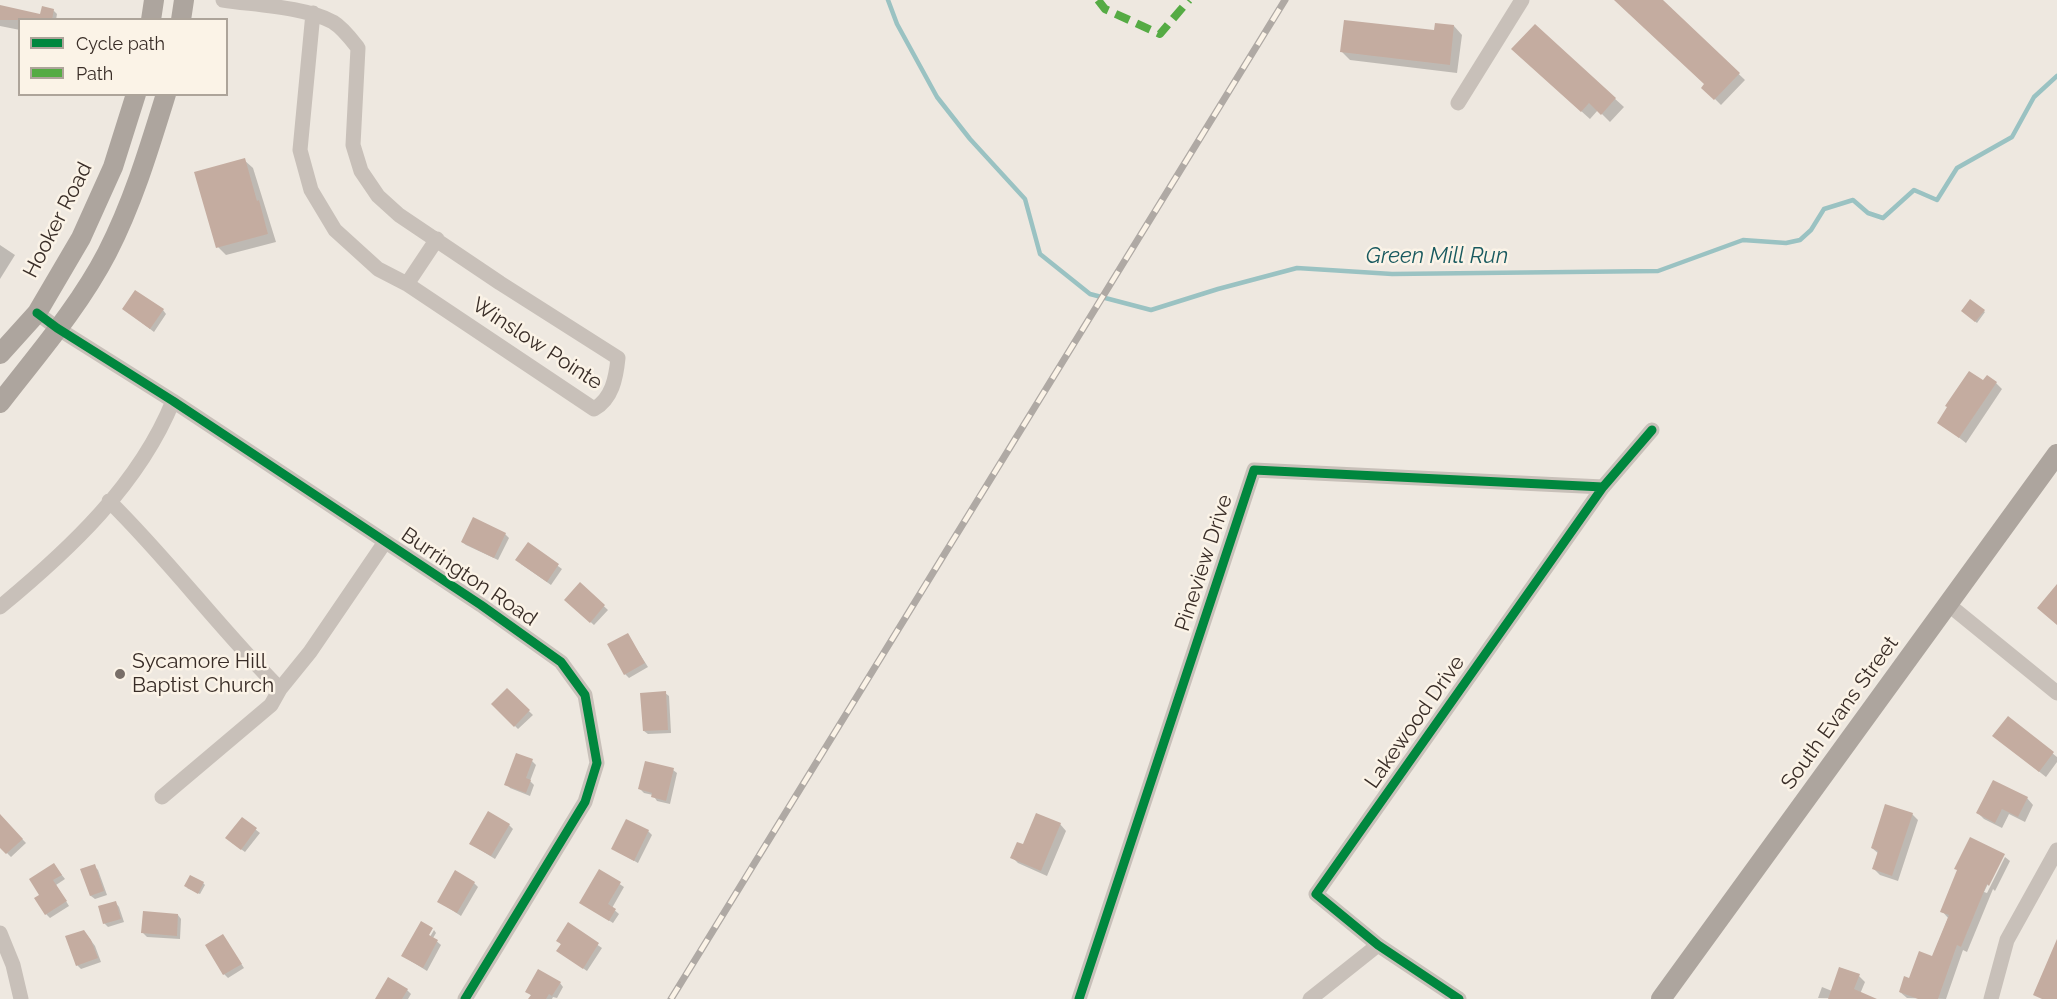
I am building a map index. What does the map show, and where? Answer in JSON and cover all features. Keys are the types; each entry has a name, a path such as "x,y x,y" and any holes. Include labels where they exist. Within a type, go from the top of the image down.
{"main road":[{"path":"151,18 154,0"},
{"path":"181,18 184,0"},
{"name":"Hooker Road","path":"0,354 37,313 81,238 113,167 135,96"},
{"path":"0,403 87,286 106,254 135,190 165,96"},
{"name":"South Evans Street","path":"1661,999 2057,454"}],"street":[{"name":"Winslow Pointe","path":"223,0 313,14 334,22 349,35 358,48 352,145 361,171 378,196 399,215 618,358 616,378 603,404 594,409 407,284 378,269 335,230 312,190 300,150 313,14"},
{"path":"1458,103 1522,0"},
{"path":"407,284 437,239"},
{"name":"Burrington Road","path":"37,313 57,328 173,400 481,605 561,662 585,695 597,763 585,802 465,999"},
{"path":"0,607 54,562 134,472 165,422 173,400"},
{"name":"Lakewood Drive","path":"1459,999 1378,945 1316,894 1603,487 1652,430"},
{"name":"Pineview Drive","path":"1079,999 1254,470 1603,487"},
{"path":"109,501 165,559 223,629 280,689"},
{"path":"162,797 271,705 385,542"},
{"path":"1949,605 2057,693"},
{"path":"1991,999 2007,940 2057,850"},
{"path":"0,933 13,964 21,999"},
{"path":"1310,999 1378,945"}],"building":[{"path":"1614,0 1663,0 1740,73 1714,100 1701,88 1704,84"},
{"path":"0,5 40,14 42,6 54,9 52,18 0,20"},
{"path":"1344,20 1434,30 1435,23 1454,25 1450,65 1340,52"},
{"path":"1535,24 1616,98 1601,115 1589,103 1581,112 1511,49"},
{"path":"245,158 268,234 216,248 194,172"},
{"path":"135,290 164,309 150,329 122,309"},
{"path":"1970,299 1985,310 1975,322 1961,311"},
{"path":"1969,371 1983,380 1987,375 1997,382 1959,438 1937,423 1947,407 1945,406"},
{"path":"473,517 506,533 494,558 461,542"},
{"path":"528,542 559,564 547,582 515,560"},
{"path":"580,582 605,605 590,623 564,600"},
{"path":"2057,584 2057,625 2037,608"},
{"path":"628,633 645,663 624,675 607,644"},
{"path":"507,688 530,710 514,727 491,704"},
{"path":"666,691 668,730 643,731 640,693"},
{"path":"2008,716 2054,752 2039,772 1992,736"},
{"path":"516,753 533,759 526,778 531,780 526,793 504,785"},
{"path":"645,761 674,768 666,801 651,797 652,793 638,789"},
{"path":"1993,780 2028,797 2018,817 2002,809 1995,823 1976,813"},
{"path":"1885,804 1913,813 1892,876 1872,869 1878,851 1871,848"},
{"path":"488,811 510,824 491,856 469,844"},
{"path":"1036,813 1061,823 1041,871 1010,858 1017,842 1023,844"},
{"path":"0,814 23,839 6,854 0,848"},
{"path":"242,817 257,828 241,850 225,838"},
{"path":"626,819 649,830 634,861 611,849"},
{"path":"1970,837 2005,854 1989,886 1987,884 1961,947 1957,945 1938,999 1918,999 1899,992 1904,976 1909,978 1919,951 1932,956 1949,915 1940,912 1957,870 1954,869"},
{"path":"54,863 62,875 53,880 67,901 45,915 34,898 39,895 29,879"},
{"path":"95,864 104,891 90,896 80,869"},
{"path":"599,869 621,882 608,904 616,909 609,921 579,903"},
{"path":"455,870 475,882 457,913 437,902"},
{"path":"190,875 204,882 198,894 184,886"},
{"path":"116,901 121,919 103,924 98,906"},
{"path":"143,911 178,914 177,936 141,933"},
{"path":"421,921 433,928 429,935 438,940 423,968 401,956"},
{"path":"568,922 599,943 583,969 556,951 561,944 556,941"},
{"path":"84,930 98,958 76,966 65,936"},
{"path":"223,934 242,964 223,975 205,945"},
{"path":"2057,939 2057,999 2042,999 2033,995"},
{"path":"1839,967 1860,974 1854,989 1877,999 1828,999"},
{"path":"538,969 561,982 552,996 549,994 546,999 528,999 531,995 525,992"},
{"path":"388,977 408,989 402,999 375,999"}],"waterway":[{"name":"Green Mill Run","path":"888,0 897,24 937,97 970,139 1025,199 1040,254 1090,294 1151,310 1297,268 1392,274 1658,271 1743,240 1786,243 1800,240 1811,230 1824,209 1853,200 1868,213 1883,218 1914,190 1937,200 1957,168 2012,137 2034,97 2057,76"}],"railway":[{"path":"671,999 1285,0"}],"marked path":[{"path":"1098,0 1105,9 1160,34 1189,0"}],"cycle path":[{"path":"37,313 481,605 561,662 585,695 597,763 585,802 465,999"},
{"path":"1459,999 1378,945 1316,894 1603,487 1652,430"},
{"path":"1079,999 1254,470 1603,487"}],"place":[{"name":"Sycamore Hill Baptist Church","path":"120,674"}]}
